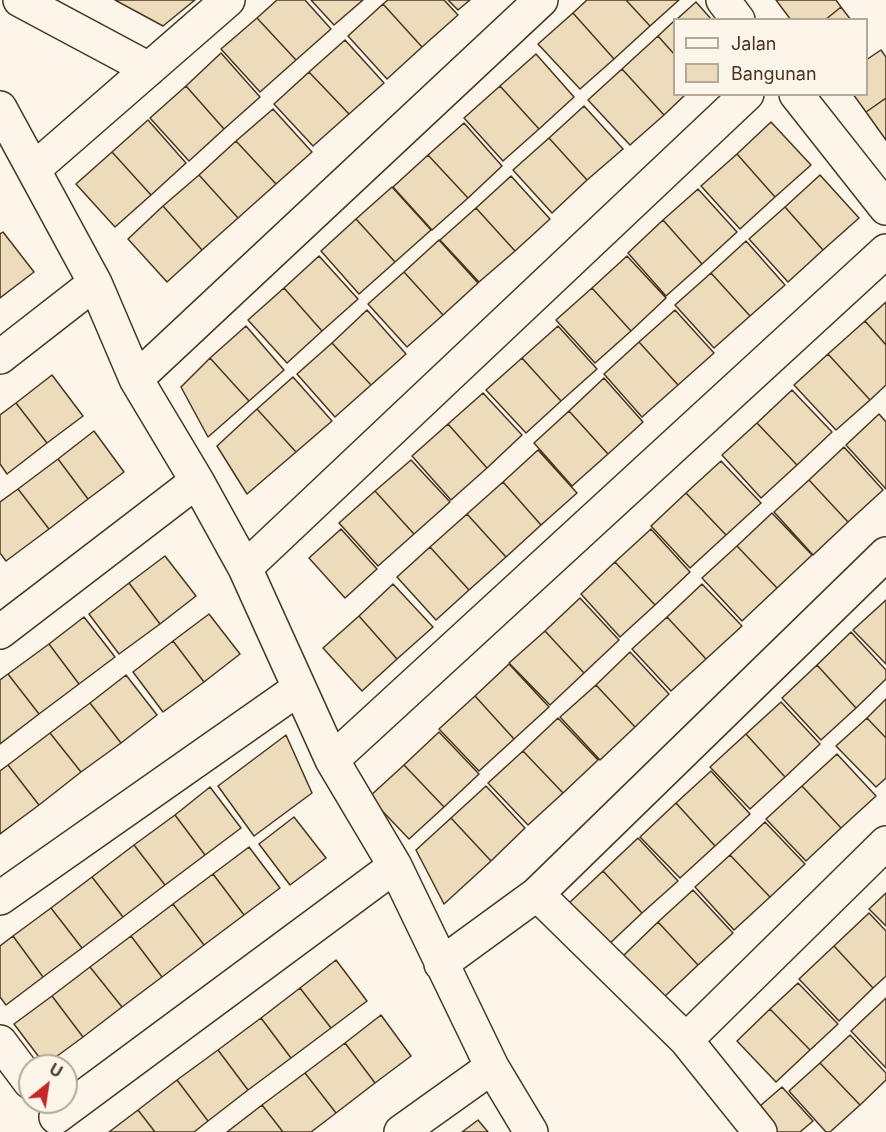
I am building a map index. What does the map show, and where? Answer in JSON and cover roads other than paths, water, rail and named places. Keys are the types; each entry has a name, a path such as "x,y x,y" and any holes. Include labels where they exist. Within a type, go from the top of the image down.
{"street":[{"path":"21,0 149,69"},
{"path":"34,169 228,0"},
{"path":"136,380 541,0"},
{"path":"723,0 736,18"},
{"path":"245,568 745,96"},
{"path":"798,96 886,208"},
{"path":"0,108 95,283 136,380 197,481 245,568 297,689 332,760 395,866 492,1067 531,1132"},
{"path":"332,760 886,251"},
{"path":"0,357 95,283"},
{"path":"0,632 197,481"},
{"path":"441,964 537,894 886,554"},
{"path":"0,898 297,689"},
{"path":"686,1040 886,843"},
{"path":"56,1117 395,866"},
{"path":"537,894 686,1040 760,1132"},
{"path":"0,1042 18,1066"},
{"path":"401,1132 492,1067"}]}
